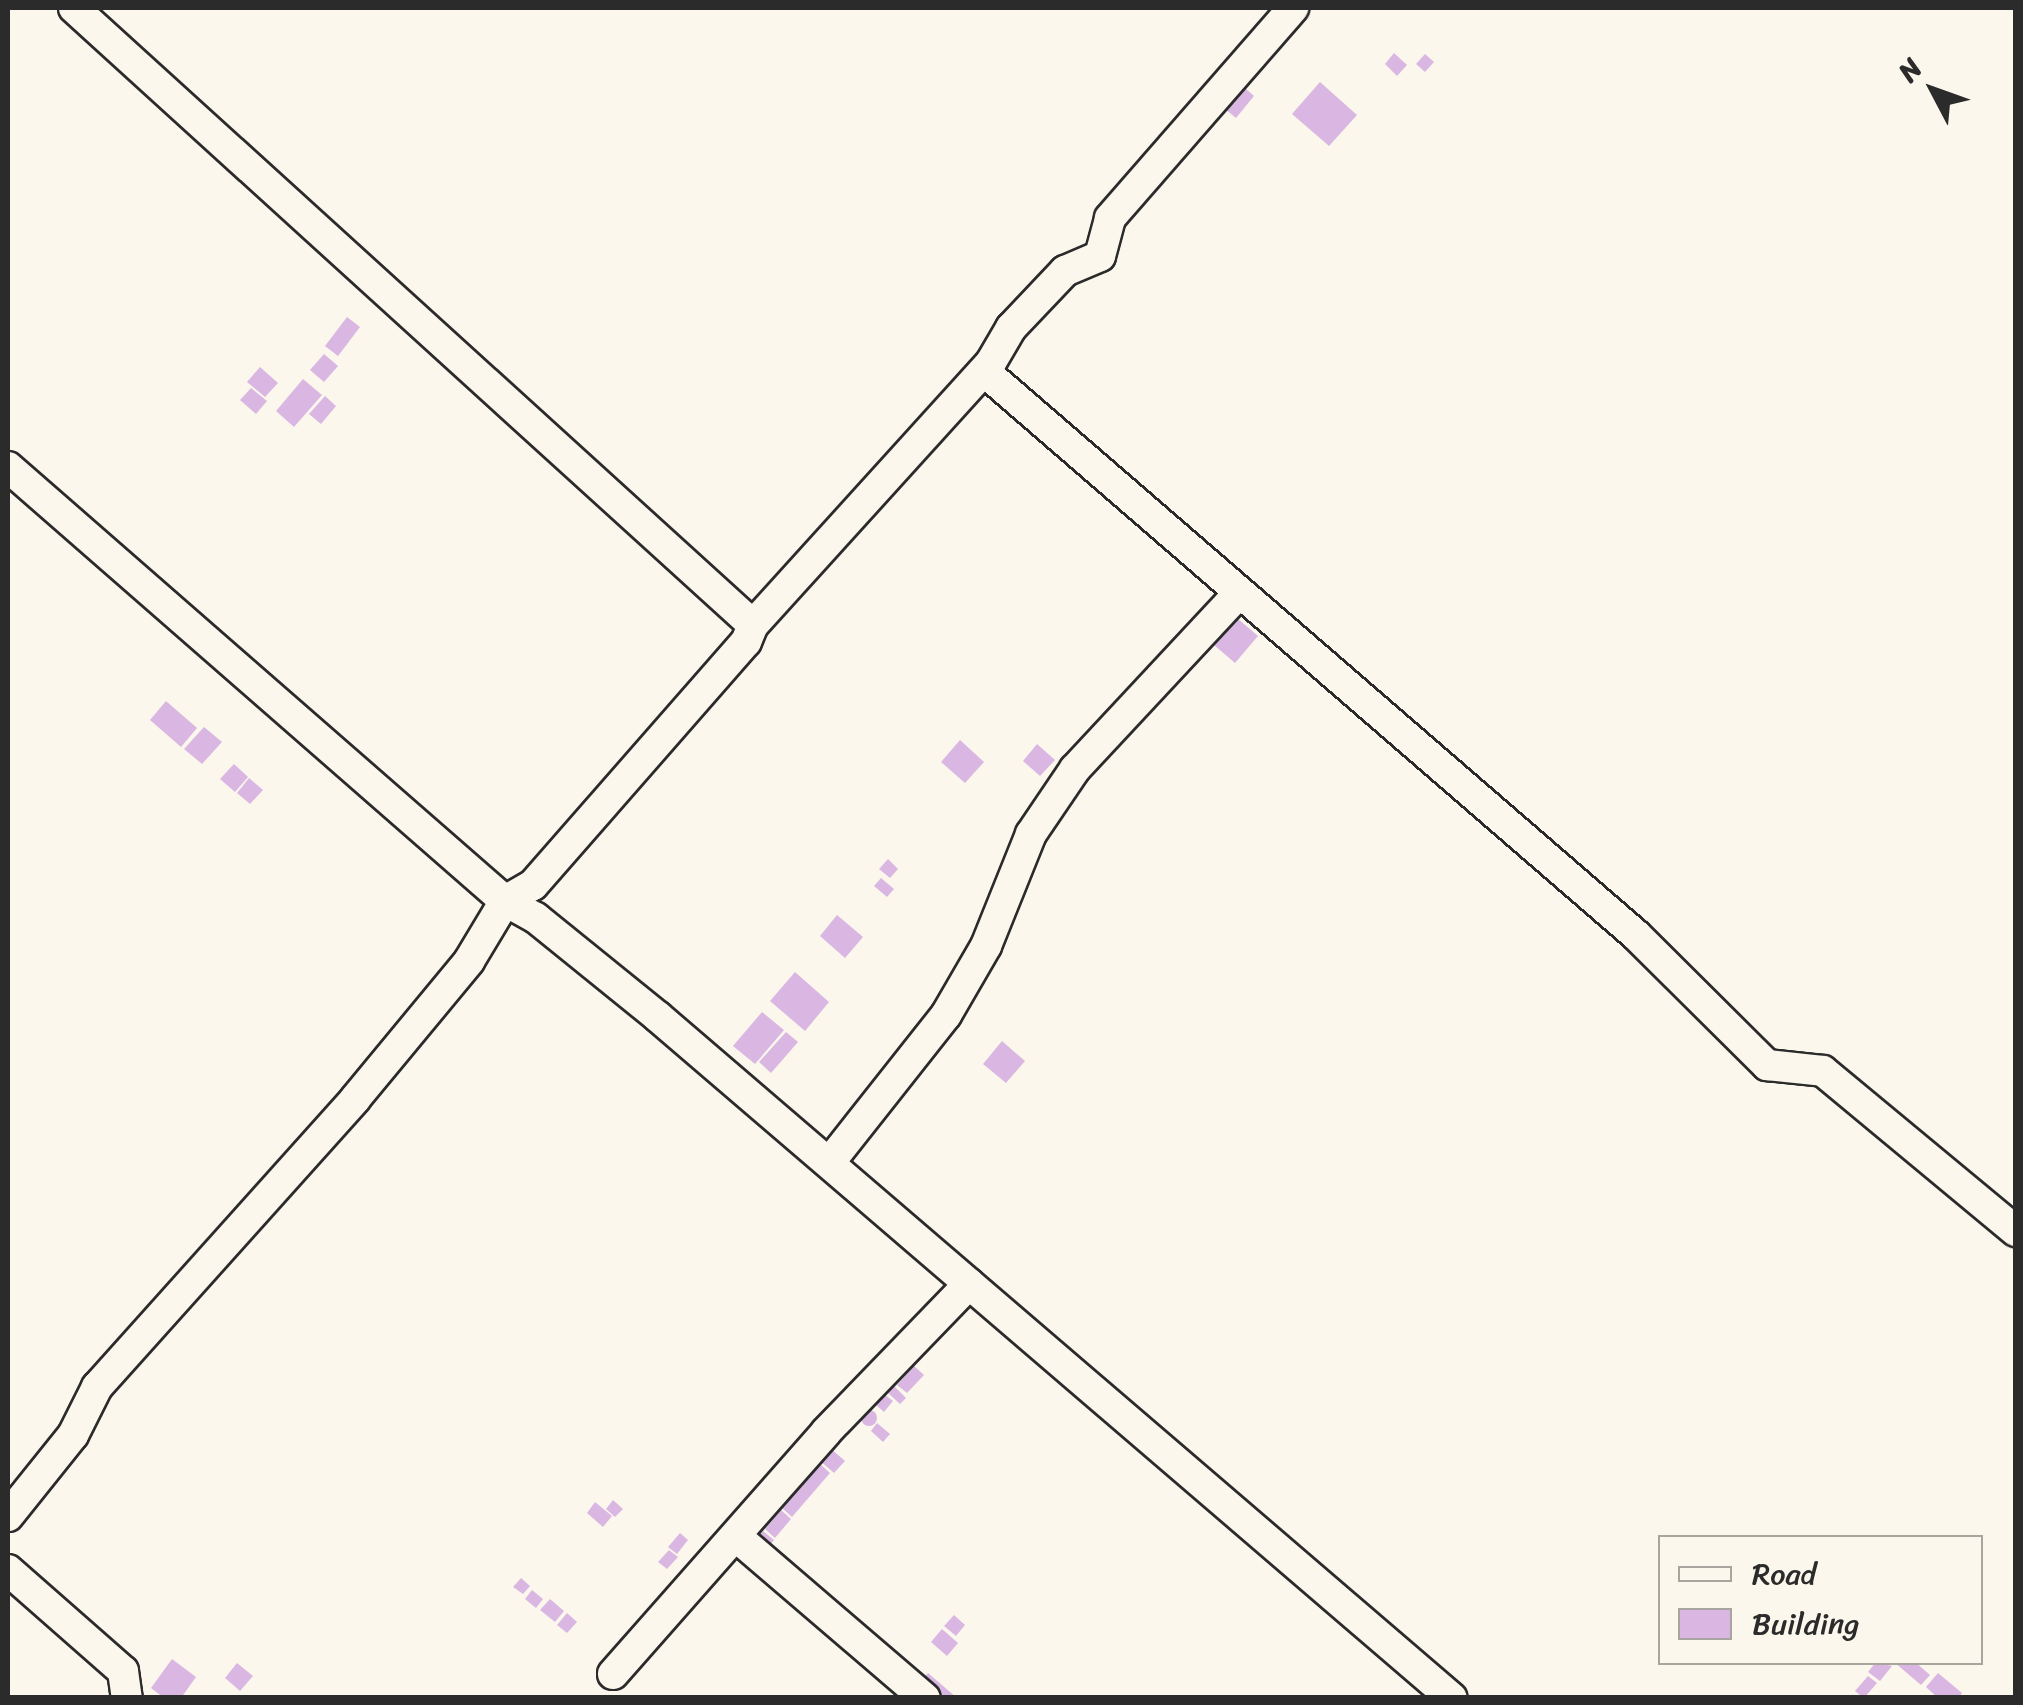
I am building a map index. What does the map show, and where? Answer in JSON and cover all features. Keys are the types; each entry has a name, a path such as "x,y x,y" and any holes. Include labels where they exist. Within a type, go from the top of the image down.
{"street":[{"path":"74,8 410,310 568,464 753,625"},
{"path":"8,1516 73,1436 97,1387 355,1099 469,961 505,900 532,886 746,642 753,625 984,371 1012,328 1065,271 1100,256 1110,218 1294,8"},
{"path":"984,371 1636,935 1766,1065 1822,1071 2016,1232"},
{"path":"8,468 505,900 552,930 1452,1698"},
{"path":"828,1163 946,1015 986,946 1031,834 1075,769 1239,592"},
{"path":"613,1674 738,1538 826,1432 969,1284"},
{"path":"738,1538 924,1698"},
{"path":"8,1570 123,1671 127,1698"}],"building":[{"path":"1394,53 1407,65 1397,76 1385,64"},
{"path":"1425,54 1434,62 1425,72 1416,64"},
{"path":"1320,82 1357,115 1329,146 1292,114"},
{"path":"1239,83 1254,96 1236,118 1220,105"},
{"path":"347,317 360,327 338,356 325,346"},
{"path":"324,354 338,366 324,382 310,370"},
{"path":"260,367 278,383 265,397 247,382"},
{"path":"303,379 322,395 294,427 276,411"},
{"path":"251,388 267,401 256,414 240,400"},
{"path":"325,396 336,406 321,424 309,414"},
{"path":"1237,618 1258,636 1235,663 1214,645"},
{"path":"166,701 197,728 181,747 150,720"},
{"path":"204,727 222,742 202,764 184,749"},
{"path":"960,740 984,762 965,783 941,762"},
{"path":"1037,744 1055,760 1040,776 1023,761"},
{"path":"234,764 248,777 235,792 220,779"},
{"path":"249,778 263,790 250,804 237,793"},
{"path":"888,859 898,869 890,878 879,869"},
{"path":"881,878 894,889 887,897 874,886"},
{"path":"837,915 863,937 845,958 820,936"},
{"path":"795,972 829,1002 805,1031 770,1001"},
{"path":"762,1012 784,1030 755,1064 733,1046"},
{"path":"786,1032 798,1042 771,1073 759,1062"},
{"path":"1002,1041 1025,1061 1006,1083 983,1064"},
{"path":"914,1366 924,1375 907,1393 897,1385"},
{"path":"894,1386 906,1398 900,1404 888,1393"},
{"path":"884,1394 893,1401 884,1412 875,1404"},
{"path":"869,1410 877,1418 869,1426 861,1418"},
{"path":"877,1423 890,1434 883,1442 871,1431"},
{"path":"830,1448 845,1461 834,1473 819,1460"},
{"path":"820,1464 830,1473 792,1517 782,1508"},
{"path":"613,1500 623,1509 615,1517 606,1509"},
{"path":"595,1502 612,1516 603,1527 587,1513"},
{"path":"781,1510 791,1519 775,1538 765,1529"},
{"path":"763,1531 774,1540 767,1549 756,1539"},
{"path":"680,1533 688,1540 677,1554 668,1547"},
{"path":"669,1550 678,1557 667,1569 658,1562"},
{"path":"521,1578 530,1586 523,1594 513,1587"},
{"path":"532,1590 543,1599 536,1608 525,1599"},
{"path":"550,1599 564,1611 555,1622 540,1610"},
{"path":"567,1613 577,1622 567,1633 557,1625"},
{"path":"954,1615 965,1625 956,1636 944,1626"},
{"path":"942,1629 958,1643 947,1656 931,1642"},
{"path":"172,1659 196,1677 181,1698 164,1698 151,1688"},
{"path":"237,1663 253,1676 240,1691 225,1678"},
{"path":"1874,1665 1892,1666 1880,1681 1868,1672"},
{"path":"1898,1665 1918,1665 1930,1675 1921,1685"},
{"path":"928,1673 957,1698 936,1698 919,1684"},
{"path":"1938,1673 1962,1693 1958,1698 1938,1698 1926,1687"},
{"path":"1868,1676 1877,1683 1864,1698 1855,1691"}]}
